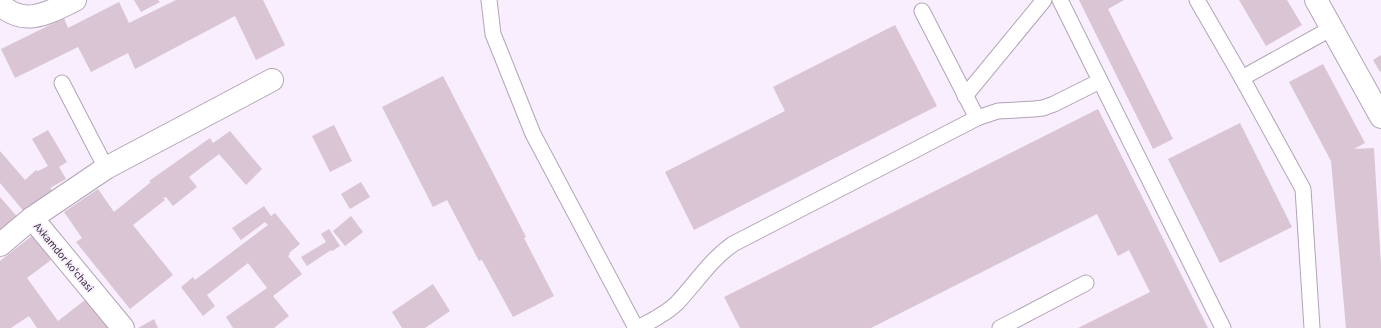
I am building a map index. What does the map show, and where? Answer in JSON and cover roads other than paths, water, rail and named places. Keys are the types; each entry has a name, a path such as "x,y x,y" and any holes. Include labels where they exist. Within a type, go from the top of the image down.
{"street":[{"path":"0,4 14,15 23,17 34,16 51,11 75,0"},
{"path":"1316,0 1381,117"},
{"path":"32,218 106,168 272,80"},
{"name":"Axkamdor koʻchasi","path":"0,245 32,218 123,328"}],"lane":[{"path":"489,0 493,34 533,134 637,328 661,316 676,304 716,257 733,244 977,118 998,111 1034,110 1043,108 1100,81"},
{"path":"965,96 1044,0"},
{"path":"1060,0 1223,328"},
{"path":"1197,0 1303,189 1309,327"},
{"path":"922,11 977,118"},
{"path":"1242,78 1332,28"},
{"path":"62,83 106,168"},
{"path":"1000,328 1086,283"}]}
